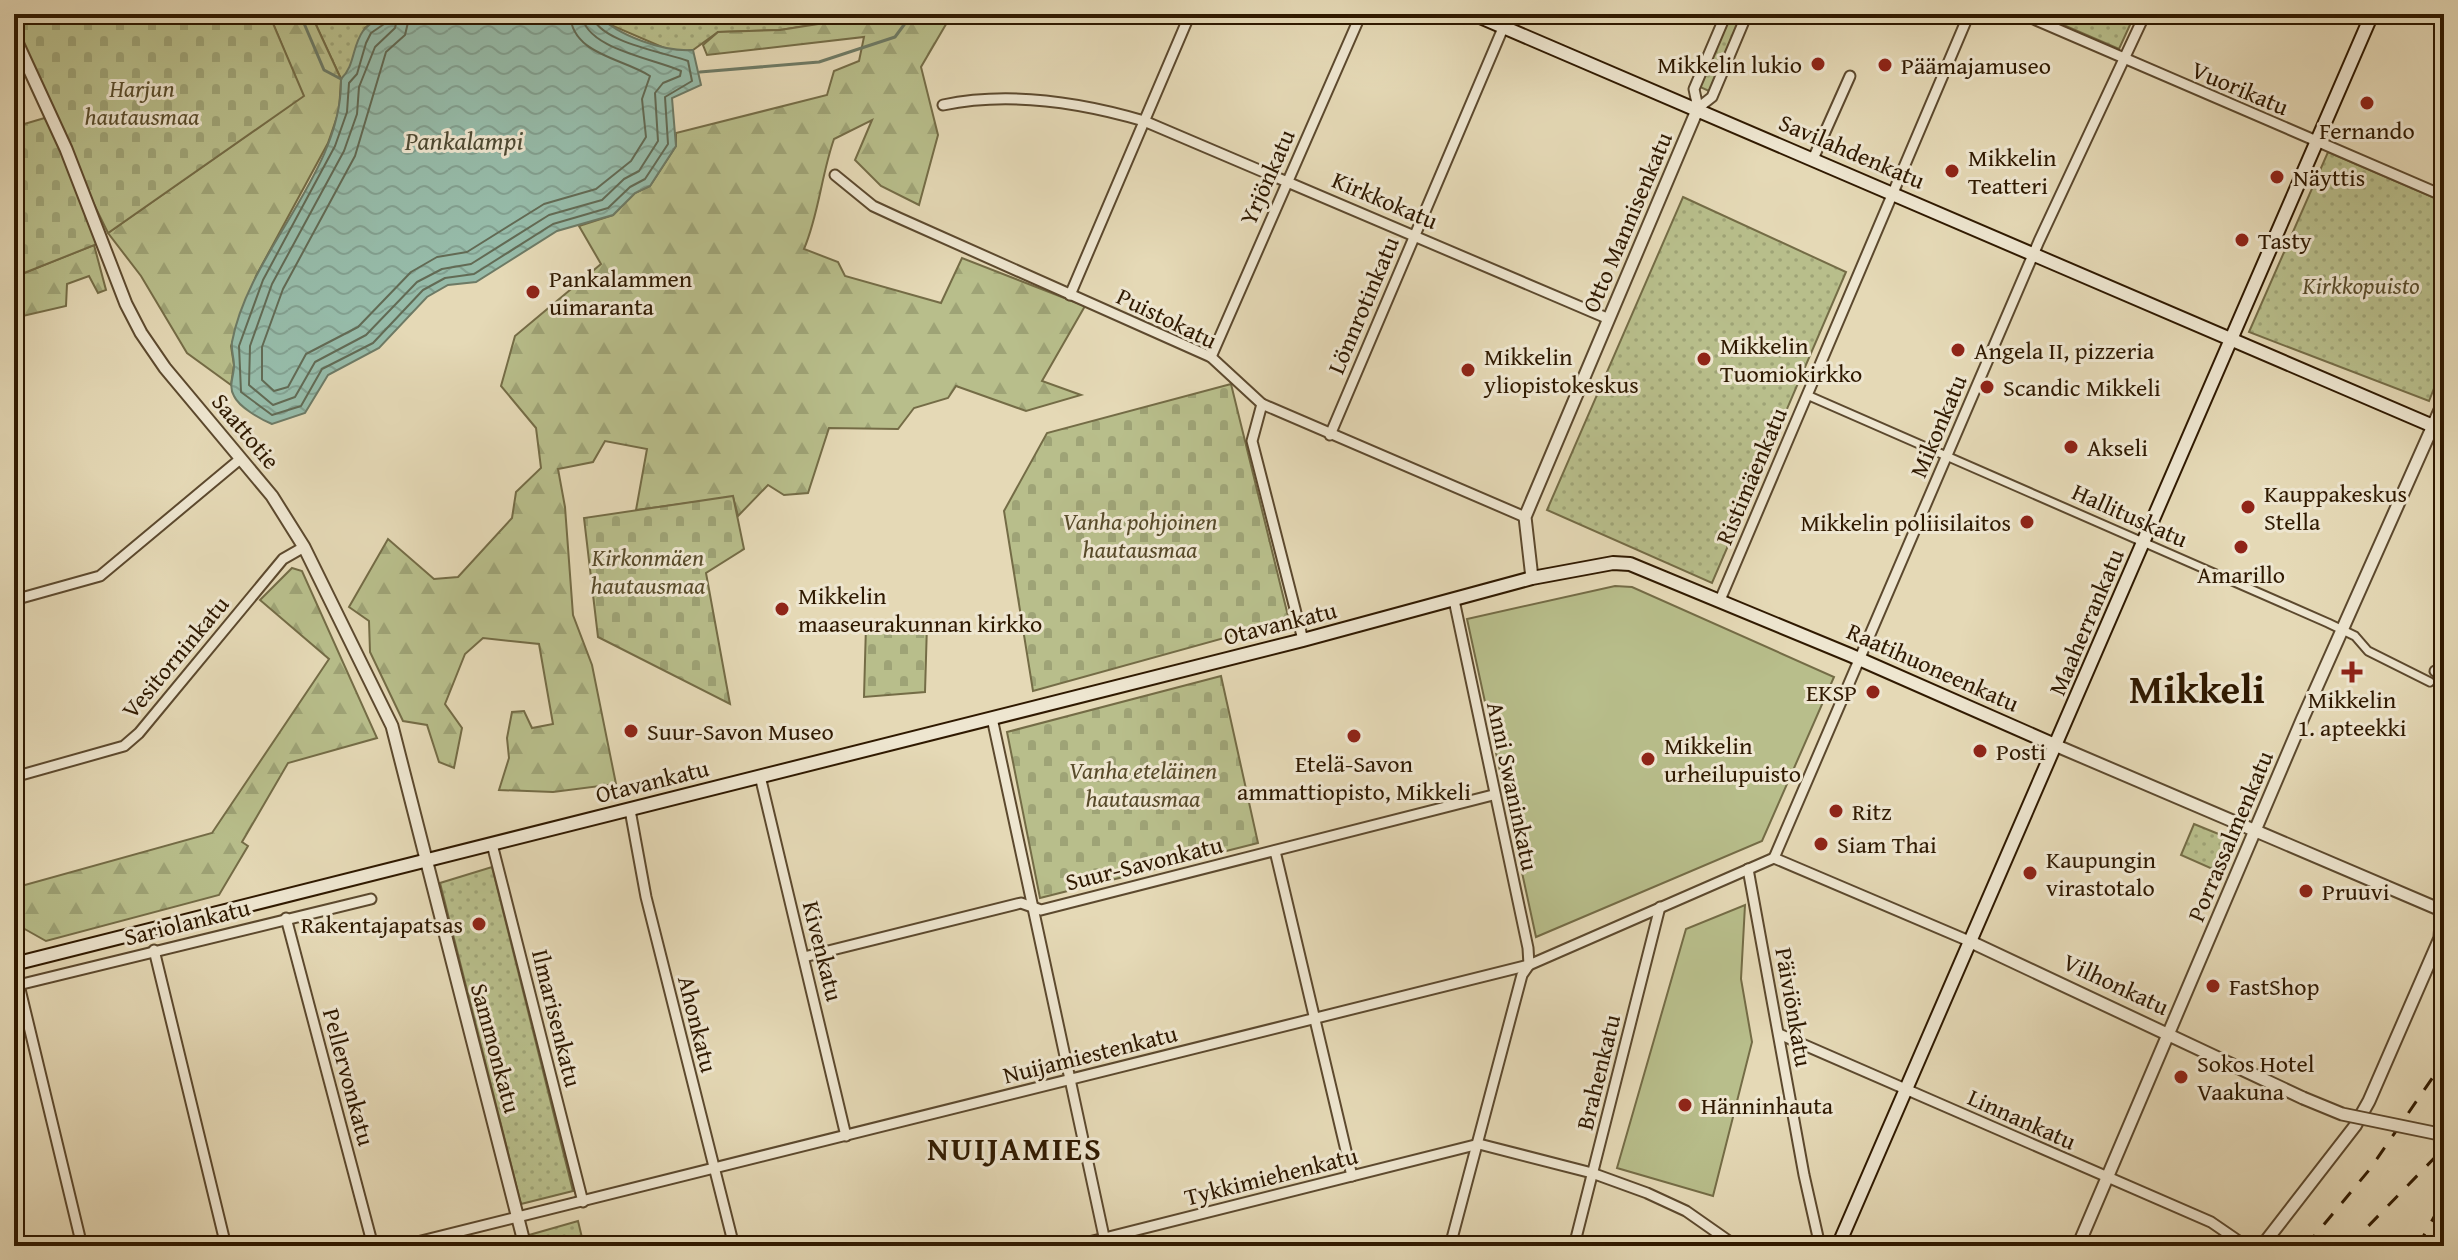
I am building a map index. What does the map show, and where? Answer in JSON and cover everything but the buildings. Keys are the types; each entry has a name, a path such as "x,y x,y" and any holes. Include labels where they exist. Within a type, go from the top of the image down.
{"main road":[{"name":"Savilahdenkatu","path":"1473,14 2433,426"},
{"name":"Maaherrankatu","path":"1838,1246 2372,14"},
{"name":"Raatihuoneenkatu","path":"1532,578 1613,563 1630,564 1860,659 2057,746"},
{"name":"Otavankatu","path":"14,964 1303,640 1532,578"}],"street":[{"path":"1070,295 1190,14"},
{"name":"Yrjönkatu","path":"1211,357 1361,14"},
{"name":"Lönnrotinkatu","path":"1330,435 1509,14"},
{"path":"1726,14 1694,89 1698,108 1712,97 1747,14"},
{"name":"Ristimäenkatu","path":"1720,600 1969,14"},
{"name":"Vuorikatu","path":"2022,14 2444,196"},
{"name":"Mikonkatu","path":"1774,858 2033,254 2145,14"},
{"name":"Saattotie","path":"14,36 66,149 126,304 165,368 272,496 304,547 392,726 425,862"},
{"path":"1813,159 1850,76"},
{"name":"Kirkkokatu","path":"943,105 1005,97 1116,113 1144,121 1609,319"},
{"name":"Otto Mannisenkatu","path":"1532,578 1525,517 1698,108"},
{"name":"Puistokatu","path":"835,175 873,206 1211,357 1262,404 1525,517"},
{"name":"Hallituskatu","path":"1807,395 2342,630 2355,636 2368,651 2430,682"},
{"name":"Porrassalmenkatu","path":"2078,1246 2342,630 2444,401"},
{"path":"1262,404 1252,441 1303,640"},
{"path":"14,600 100,576 239,460"},
{"name":"Vesitorninkatu","path":"14,777 124,746 139,733 283,559 304,547"},
{"name":"Anni Swaninkatu","path":"1454,600 1493,795 1528,948 1529,965"},
{"path":"992,718 1105,1242"},
{"name":"Raatihuoneenkatu","path":"2057,746 2441,910"},
{"name":"Kivenkatu","path":"760,776 846,1136"},
{"name":"Suur-Savonkatu","path":"804,957 1021,903 1041,910 1493,795"},
{"name":"Ahonkatu","path":"630,810 646,897 734,1246"},
{"name":"Ilmarisenkatu","path":"492,844 583,1202"},
{"path":"1275,851 1352,1176"},
{"name":"Nuijamiestenkatu","path":"401,1246 1529,965 1774,858"},
{"name":"Vilhonkatu","path":"1774,858 1969,941 2303,1098 2342,1114 2444,1135"},
{"name":"Sammonkatu","path":"425,862 525,1246"},
{"name":"Päiviönkatu","path":"1748,869 1820,1246"},
{"path":"2262,1246 2347,1136 2369,1101 2440,938 2444,877"},
{"name":"Sariolankatu","path":"16,985 371,899"},
{"name":"Brahenkatu","path":"1574,1246 1660,907"},
{"name":"Pellervonkatu","path":"286,918 373,1246"},
{"path":"154,950 226,1246"},
{"path":"1450,1246 1522,975 1529,965"},
{"path":"16,985 82,1246"},
{"name":"Linnankatu","path":"1779,1034 2211,1222 2246,1246"},
{"path":"1479,1144 1592,1173 1686,1211 1736,1246"},
{"name":"Tykkimiehenkatu","path":"1073,1246 1105,1242 1479,1144"},
{"path":"2440,1246 2444,1238"}],"green space":[{"name":"Harjun hautausmaa","path":"14,14 269,14 304,96 108,233 14,40"},
{"path":"269,14 311,14 341,79 339,111 328,143 256,276 231,346 234,365 231,385 187,353 141,276 108,233 303,96"},
{"path":"311,14 384,14 365,28 349,71 341,79"},
{"path":"598,14 882,14 780,30 718,32 693,50 681,51 669,50 606,23"},
{"path":"882,14 952,14 921,67 938,135 919,205 881,186 855,160 872,120 834,139 804,249 838,262 845,276 941,303 962,258 1085,306 1042,381 1081,395 1026,411 956,386 948,398 914,408 898,429 829,428 808,493 784,495 768,485 738,516 733,497 636,510 647,449 605,441 593,462 558,469 565,507 573,615 592,665 616,784 553,792 499,790 509,758 507,738 512,712 524,711 532,728 553,724 539,644 483,638 465,654 445,704 462,728 454,768 439,762 427,725 403,721 370,652 369,621 349,607 388,539 434,579 458,577 512,518 516,492 541,468 536,428 501,386 515,336 601,264 579,226 613,215 635,193 650,186 676,146 676,133 827,95 834,71 859,61 864,37 707,55 703,45 718,32 780,30"},
{"path":"1728,14 1745,14 1711,92 1698,86"},
{"path":"2038,14 2135,14 2119,49"},
{"name":"Harjun hautausmaa","path":"48,117 102,242 14,277 14,127"},
{"name":"Kirkkopuisto","path":"2328,152 2444,202 2444,363 2429,401 2249,332"},
{"path":"1683,197 1846,272 1712,583 1547,510"},
{"path":"94,245 106,290 98,293 89,276 67,284 66,306 14,318 14,277"},
{"name":"Vanha pohjoinen hautausmaa","path":"1231,384 1289,620 1033,691 1004,511 1047,433"},
{"name":"Kirkonmäen hautausmaa","path":"733,496 744,549 706,573 730,704 598,637 584,518"},
{"path":"292,568 302,571 377,738 288,763 242,842 248,846 219,895 46,941 14,923 14,888 212,833 329,659 260,600"},
{"name":"Mikkelin urheilupuisto","path":"1615,586 1632,587 1834,677 1762,841 1536,937 1467,619"},
{"path":"927,624 925,692 864,697 866,625"},
{"name":"Vanha eteläinen hautausmaa","path":"1221,676 1258,843 1040,898 1007,732"},
{"path":"2194,824 2231,839 2217,871 2181,855"},
{"path":"492,867 573,1191 521,1204 440,883"},
{"name":"Hänninhauta","path":"1745,905 1741,979 1752,1042 1713,1196 1617,1168 1686,929"},
{"path":"578,1221 584,1246 532,1246 529,1235"}],"water":[{"name":"Pankalampi","path":"384,14 597,14 617,29 642,41 693,50 701,85 672,98 676,146 650,186 635,193 613,215 557,231 476,282 448,285 427,297 379,348 328,375 305,413 272,424 245,408 234,396 231,388 234,366 232,342 256,276 327,147 338,113 341,79 349,68 359,37"}],"waterway":[{"path":"300,14 324,70 341,79"},
{"path":"700,72 819,62 895,37 912,14"}],"railway":[{"path":"2306,1246 2370,1169 2444,1061"},
{"path":"2349,1246 2444,1148"},
{"path":"2418,1246 2444,1199"}],"place":[{"name":"Mikkelin lukio","path":"1818,64"},
{"name":"Päämajamuseo","path":"1885,65"},
{"name":"Fernando","path":"2367,103"},
{"name":"Mikkelin Teatteri","path":"1952,171"},
{"name":"Näyttis","path":"2277,177"},
{"name":"Tasty","path":"2242,240"},
{"name":"Pankalammen uimaranta","path":"533,292"},
{"name":"Angela II, pizzeria","path":"1958,350"},
{"name":"Mikkelin Tuomiokirkko","path":"1704,359"},
{"name":"Mikkelin yliopistokeskus","path":"1468,370"},
{"name":"Scandic Mikkeli","path":"1987,387"},
{"name":"Akseli","path":"2071,447"},
{"name":"Kauppakeskus Stella","path":"2248,507"},
{"name":"Mikkelin poliisilaitos","path":"2027,522"},
{"name":"Amarillo","path":"2241,547"},
{"name":"Mikkelin maaseurakunnan kirkko","path":"782,609"},
{"name":"Mikkelin 1. apteekki","path":"2352,672"},
{"name":"EKSP","path":"1873,692"},
{"name":"Suur-Savon Museo","path":"631,731"},
{"name":"Etelä-Savon ammattiopisto, Mikkeli","path":"1354,736"},
{"name":"Posti","path":"1980,751"},
{"name":"Mikkelin urheilupuisto","path":"1648,759"},
{"name":"Ritz","path":"1836,811"},
{"name":"Siam Thai","path":"1821,844"},
{"name":"Kaupungin virastotalo","path":"2030,873"},
{"name":"Pruuvi","path":"2306,891"},
{"name":"Rakentajapatsas","path":"479,924"},
{"name":"FastShop","path":"2213,986"},
{"name":"Sokos Hotel Vaakuna","path":"2181,1077"},
{"name":"Hänninhauta","path":"1685,1105"}],"district":[{"name":"Mikkeli","path":"2197,688"},
{"name":"NUIJAMIES","path":"1015,1148"}]}
